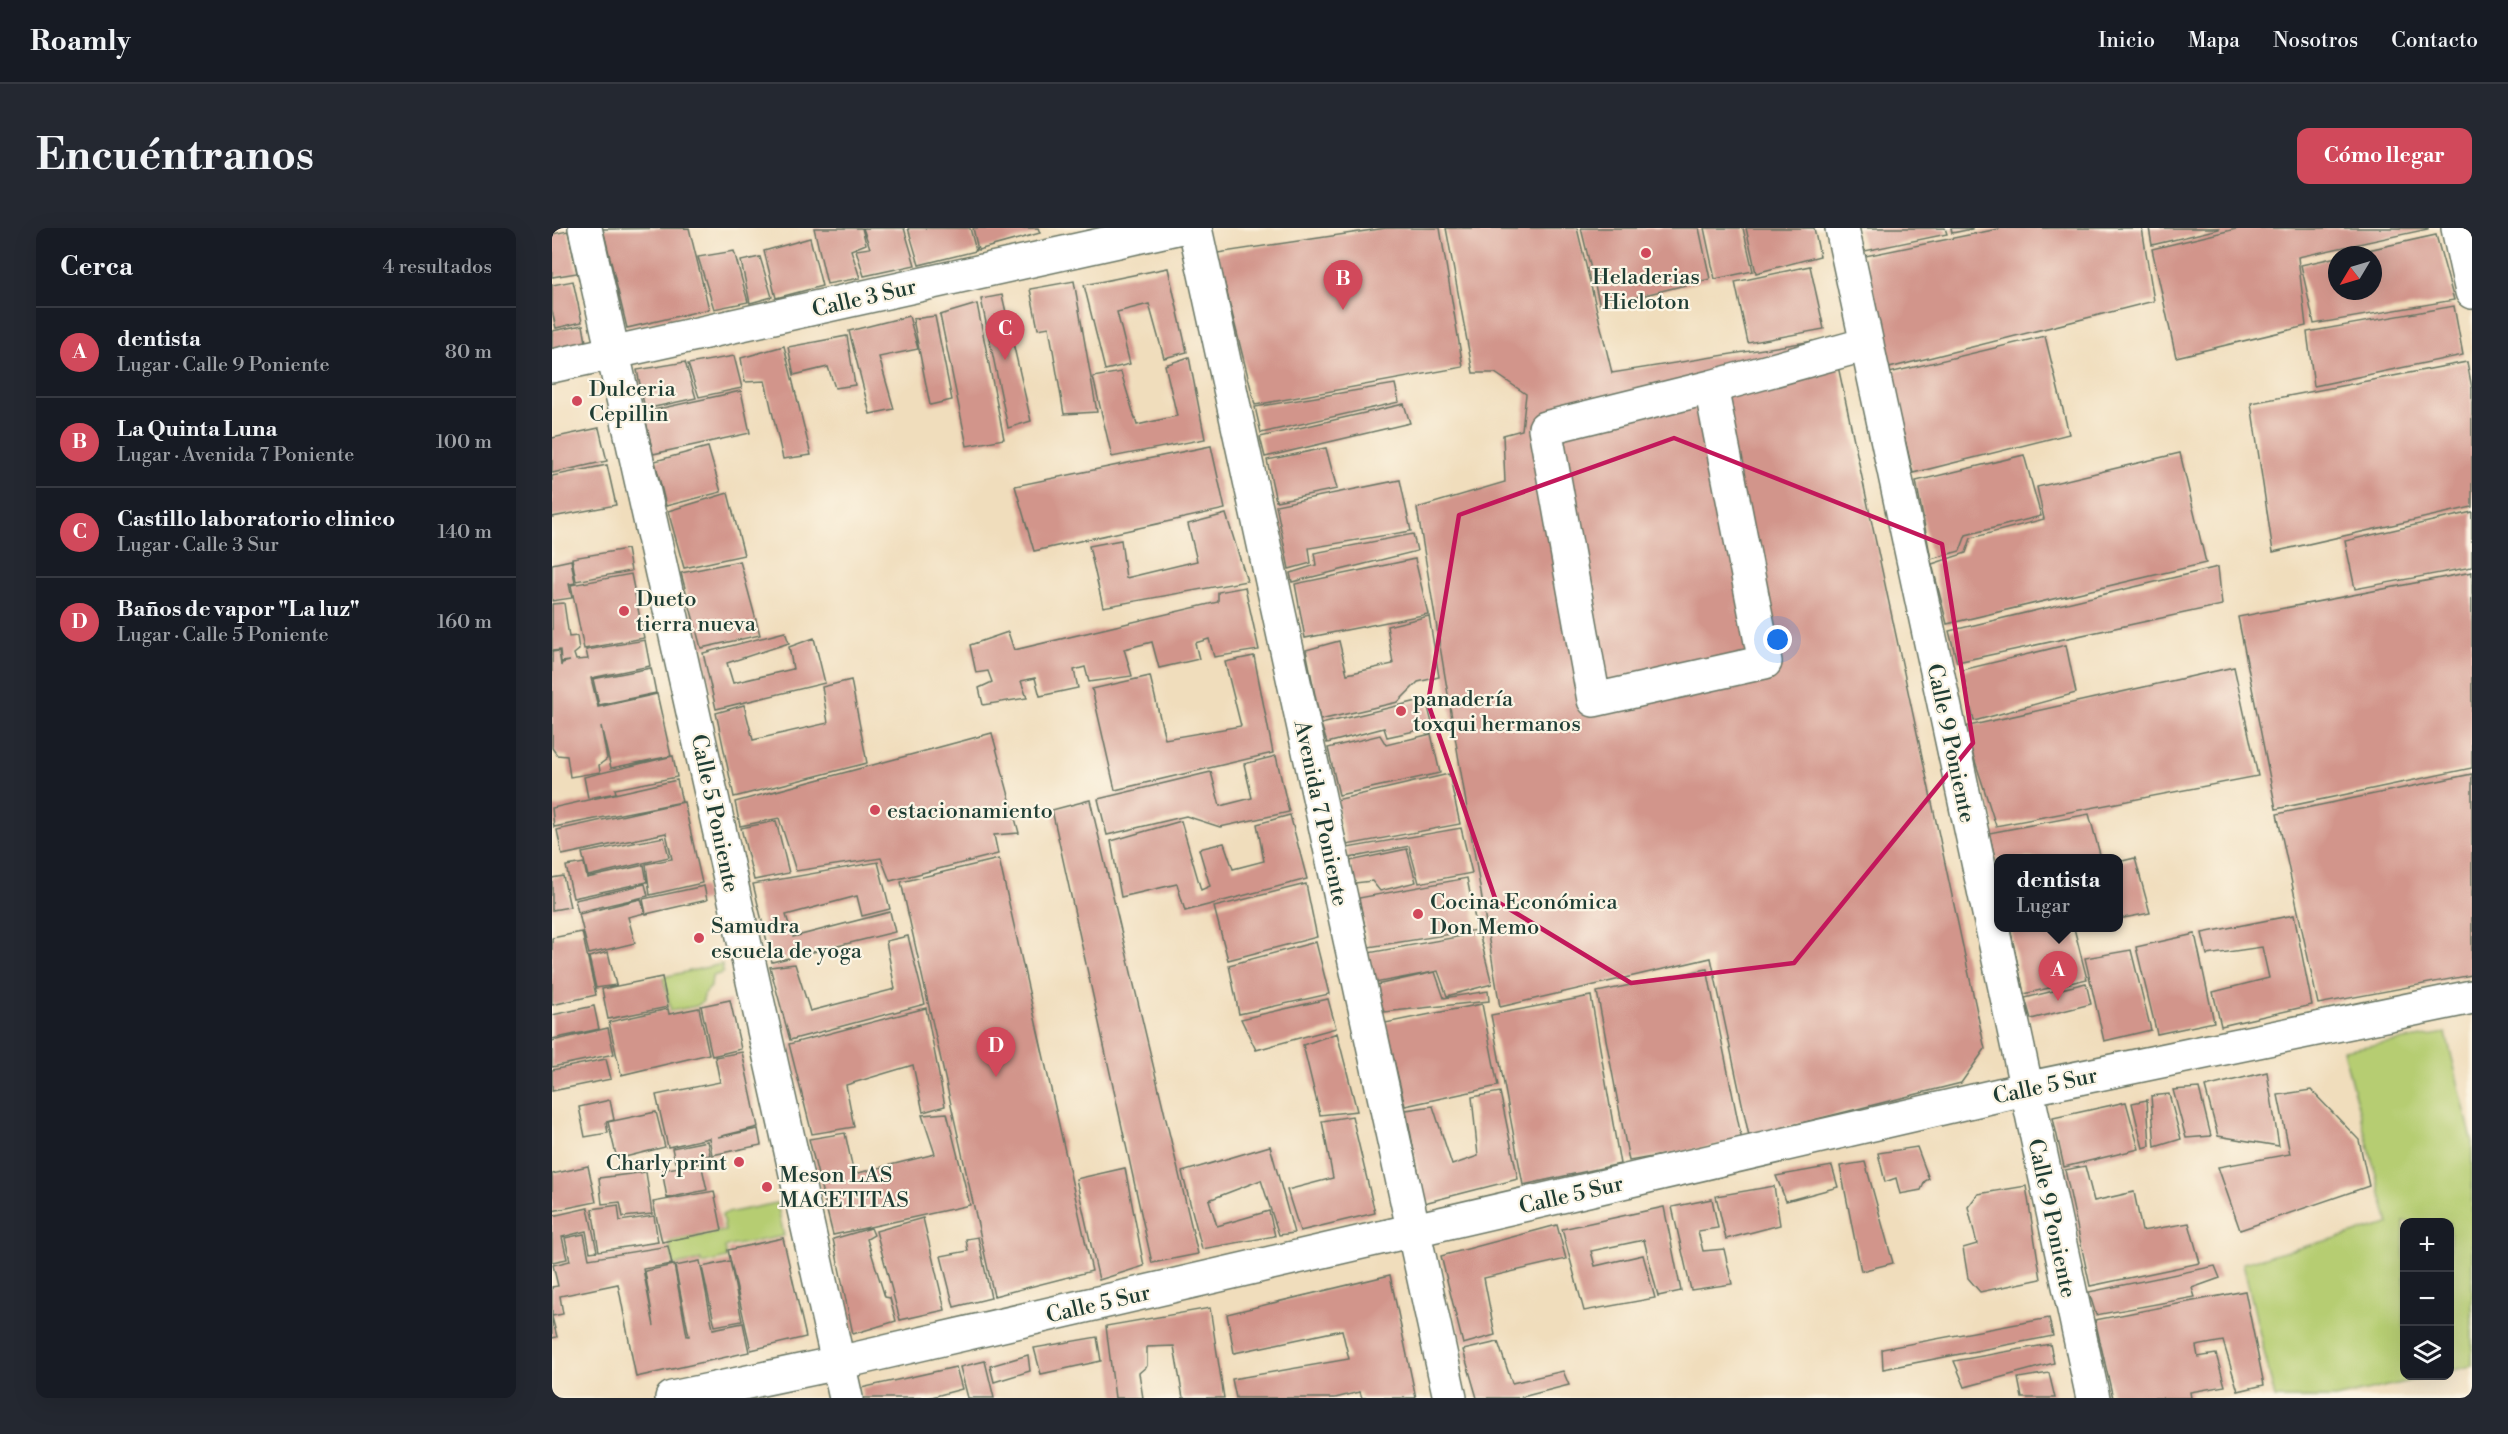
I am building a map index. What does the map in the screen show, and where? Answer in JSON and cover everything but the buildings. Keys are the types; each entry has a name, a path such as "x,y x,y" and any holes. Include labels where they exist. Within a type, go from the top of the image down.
{"street":[{"name":"Calle 5 Poniente","path":"585,228 846,1398"},
{"name":"Calle 3 Sur","path":"552,366 1177,228"},
{"name":"Avenida 7 Poniente","path":"1196,228 1449,1398"},
{"name":"Calle 9 Poniente","path":"1842,228 2093,1398"},
{"path":"2458,228 2472,292"},
{"path":"1711,387 1765,662 1594,700 1545,428 1711,387 1867,344"},
{"name":"Calle 5 Sur","path":"672,1398 838,1363 2025,1089 2472,997"}],"highlighted area":[{"path":"1674,438 1942,544 1973,743 1794,963 1631,983 1496,901 1428,703 1459,515"}],"green space":[{"path":"722,964 723,973 712,976 711,987 703,995 703,1001 697,1006 671,1011 663,977"},
{"path":"2446,1033 2472,1140 2472,1366 2454,1370 2454,1218 2400,1218 2400,1380 2414,1380 2335,1398 2275,1398 2243,1263 2389,1224 2343,1050"},
{"path":"777,1203 784,1236 725,1247 727,1258 702,1264 701,1260 674,1265 669,1242 725,1231 722,1214"}],"place":[{"name":"Heladerias Hieloton","path":"1646,253"},
{"name":"La Quinta Luna","path":"1343,310"},
{"name":"Castillo laboratorio clinico","path":"1005,360"},
{"name":"Dulceria Cepillin","path":"577,401"},
{"name":"Dueto tierra nueva","path":"624,611"},
{"name":"panadería toxqui hermanos","path":"1401,711"},
{"name":"estacionamiento","path":"875,810"},
{"name":"Cocina Económica Don Memo","path":"1418,914"},
{"name":"Samudra escuela de yoga","path":"699,938"},
{"name":"dentista","path":"2058,1001"},
{"name":"Baños de vapor \"La luz\"","path":"996,1077"},
{"name":"Charly print","path":"739,1162"},
{"name":"Meson LAS MACETITAS","path":"767,1187"}]}
